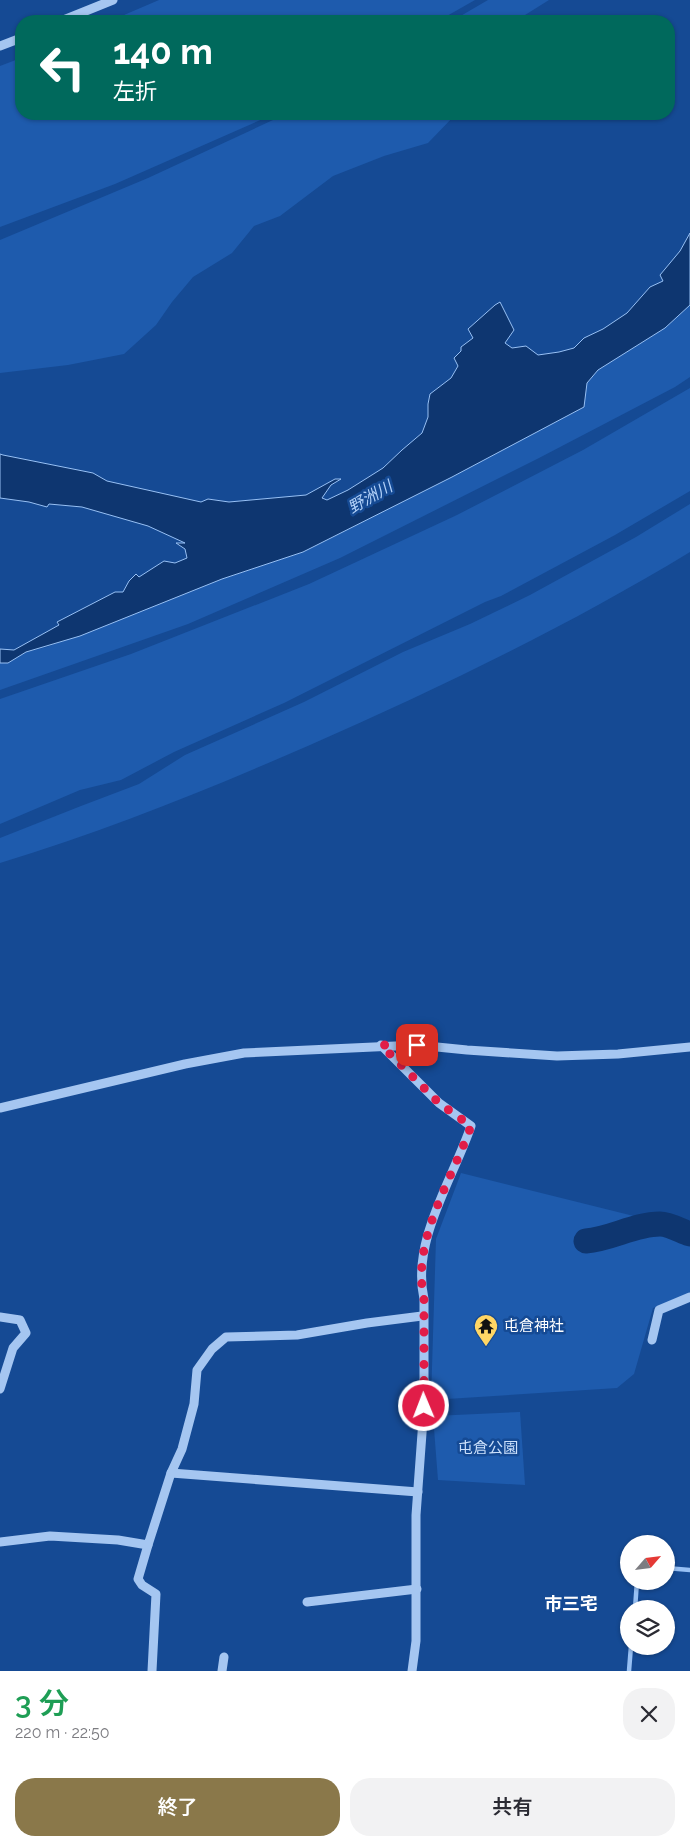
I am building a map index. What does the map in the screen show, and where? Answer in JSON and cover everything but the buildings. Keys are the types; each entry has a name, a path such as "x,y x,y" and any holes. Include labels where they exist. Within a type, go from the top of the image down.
{"street":[{"path":"76,15 112,0"},
{"path":"0,46 15,40"},
{"path":"0,1108 185,1064 244,1053 381,1045 417,1045 557,1056 618,1054 690,1047"},
{"path":"381,1045 439,1103 471,1126 451,1177 439,1200 423,1257 424,1406 416,1535 416,1641 412,1671"},
{"path":"652,1340 659,1310 690,1297"},
{"path":"152,1671 156,1594 142,1585 138,1579 171,1473 182,1449 194,1404 197,1370 212,1349 226,1337 297,1335 422,1316"},
{"path":"0,1317 20,1320 26,1333 13,1348 0,1389"},
{"path":"171,1473 418,1492"},
{"path":"0,1542 50,1536 118,1540 148,1545"},
{"path":"307,1602 416,1589"},
{"path":"222,1671 224,1657"}],"green space":[{"path":"159,0 475,0 449,15 124,15"},
{"path":"488,0 549,0 525,15 462,15"},
{"path":"15,60 15,120 260,120 115,184 0,227 0,66"},
{"path":"273,120 450,120 428,143 384,156 333,176 280,216 254,226 232,253 193,277 156,325 124,354 68,365 0,373 0,240 148,178"},
{"path":"690,305 690,377 675,387 340,558 188,624 0,690 0,663 8,663 26,652 47,647 222,579 303,552 452,477 584,407 587,383 598,370 665,328"},
{"path":"690,388 690,491 615,535 501,596 485,602 284,703 174,752 121,780 80,790 0,824 0,699 131,654 309,584 457,515 583,450"},
{"path":"690,504 690,552 550,631 407,701 272,761 118,823 0,863 0,838 139,784 185,755 304,702 403,652 470,624 530,595 636,537"},
{"path":"461,1173 690,1230 690,1293 653,1308 634,1374 617,1388 431,1400 436,1239"},
{"name":"屯倉公園","path":"520,1412 525,1485 438,1480 433,1416"}],"water":[{"name":"野洲川","path":"690,233 690,305 665,328 598,370 587,383 584,407 452,477 303,552 222,579 80,636 26,652 8,663 0,663 0,649 14,650 59,625 57,622 115,592 123,592 129,581 136,574 139,577 164,561 175,563 187,558 185,549 176,543 185,543 148,526 82,507 49,504 47,507 29,502 0,498 0,454 93,473 107,481 201,502 208,499 229,502 306,495 335,479 341,479 331,485 322,498 327,500 348,490 383,468 422,433 428,417 430,394 451,378 458,366 454,358 461,351 461,347 473,338 468,329 495,305 500,302 514,330 505,343 512,348 526,346 538,355 574,348 584,338 603,329 627,313 650,287 663,281 660,275 680,251"}],"waterway":[{"path":"586,1241 605,1238 641,1226 660,1224 671,1226 690,1234"},
{"path":"675,1569 690,1570"},
{"path":"636,1590 636,1600"},
{"path":"629,1671 630,1655"}],"place":[{"name":"屯倉神社","path":"486,1347"}],"district":[{"name":"市三宅","path":"571,1603"}],"route":[{"path":"417,1045 381,1045 439,1103 471,1126 451,1177 439,1200 423,1257 424,1406"}]}
